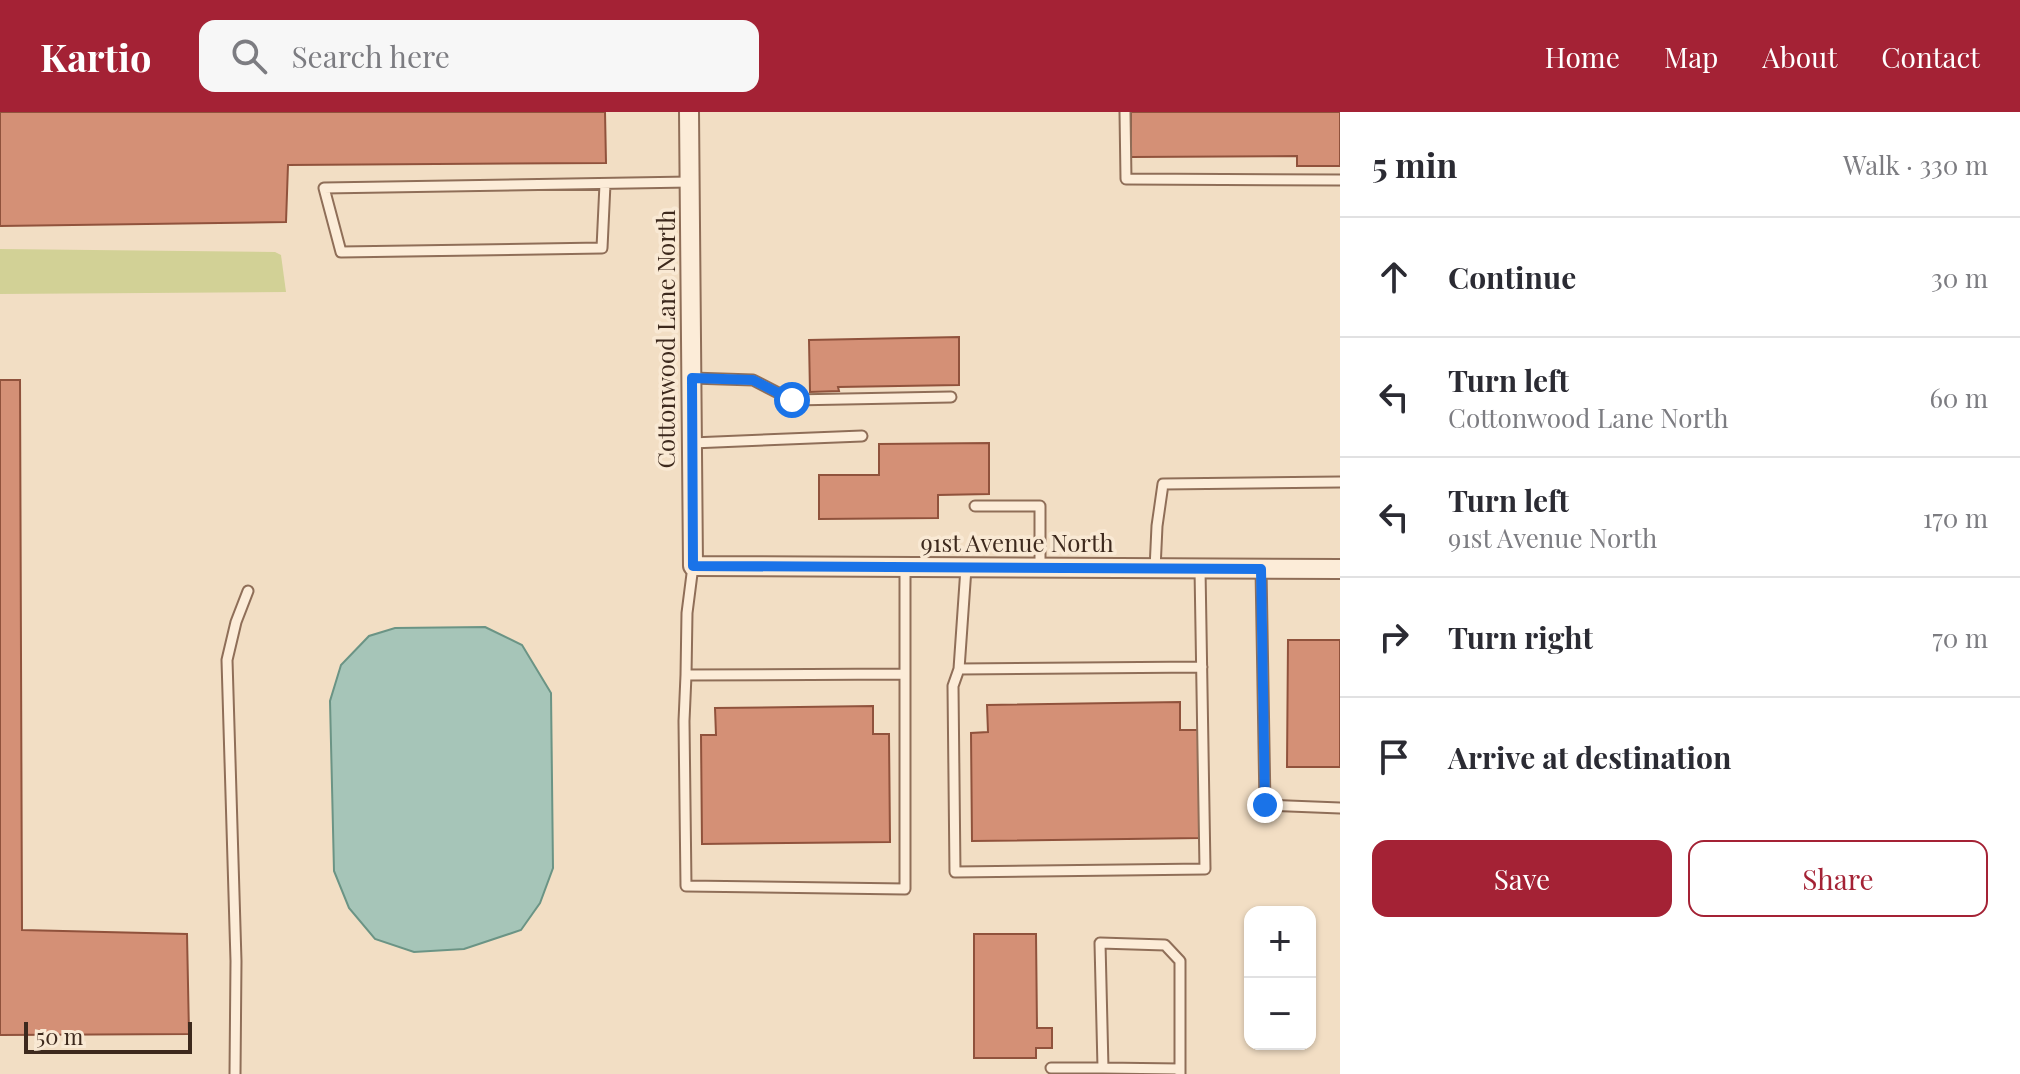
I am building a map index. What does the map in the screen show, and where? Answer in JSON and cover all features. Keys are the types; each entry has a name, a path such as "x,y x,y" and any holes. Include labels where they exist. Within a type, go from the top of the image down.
{"street":[{"name":"Cottonwood Lane North","path":"689,112 693,566"},
{"name":"91st Avenue North","path":"693,566 1340,569"}],"lane":[{"path":"1125,112 1126,179 1340,180"},
{"path":"605,184 602,248 357,252 341,252 324,188 690,182"},
{"path":"692,378 753,380 792,400 951,397"},
{"path":"692,443 862,436"},
{"path":"1155,569 1163,484 1340,482"},
{"path":"975,506 1040,506 1040,568"},
{"path":"693,566 687,613 684,721 686,886 905,889 905,567"},
{"path":"966,568 959,669 953,686 955,872 1205,869 1200,569"},
{"path":"1261,569 1265,805 1340,808"},
{"path":"235,1074 236,961 227,660 236,622 248,591"},
{"path":"959,669 1202,667"},
{"path":"686,675 905,674"},
{"path":"1051,1068 1180,1072 1180,961 1165,945 1100,943 1103,1068"}],"shaded area":[{"path":"0,249 275,252 281,255 286,292 0,294"},
{"path":"485,627 522,645 551,693 553,868 540,903 521,930 464,949 414,952 375,939 349,908 334,871 330,701 341,665 369,636 395,628"}],"building":[{"path":"0,112 605,112 606,163 288,165 286,222 0,226"},
{"path":"1131,112 1340,112 1340,166 1297,166 1297,156 1131,157"},
{"path":"959,337 959,385 838,387 839,391 810,392 809,340"},
{"path":"0,380 20,380 22,930 187,934 189,1034 0,1035"},
{"path":"989,443 989,494 938,495 938,518 819,519 819,475 879,475 879,444"},
{"path":"1288,640 1340,640 1340,767 1287,767"},
{"path":"1180,702 1180,730 1198,730 1200,838 972,841 971,733 988,732 987,705"},
{"path":"873,706 873,734 889,734 890,842 702,844 701,735 716,735 715,708"},
{"path":"974,934 1036,934 1037,1028 1052,1028 1052,1048 1036,1048 1036,1058 974,1058"}],"route":[{"path":"792,400 753,380 692,378 693,566 1261,569 1265,805"}]}
